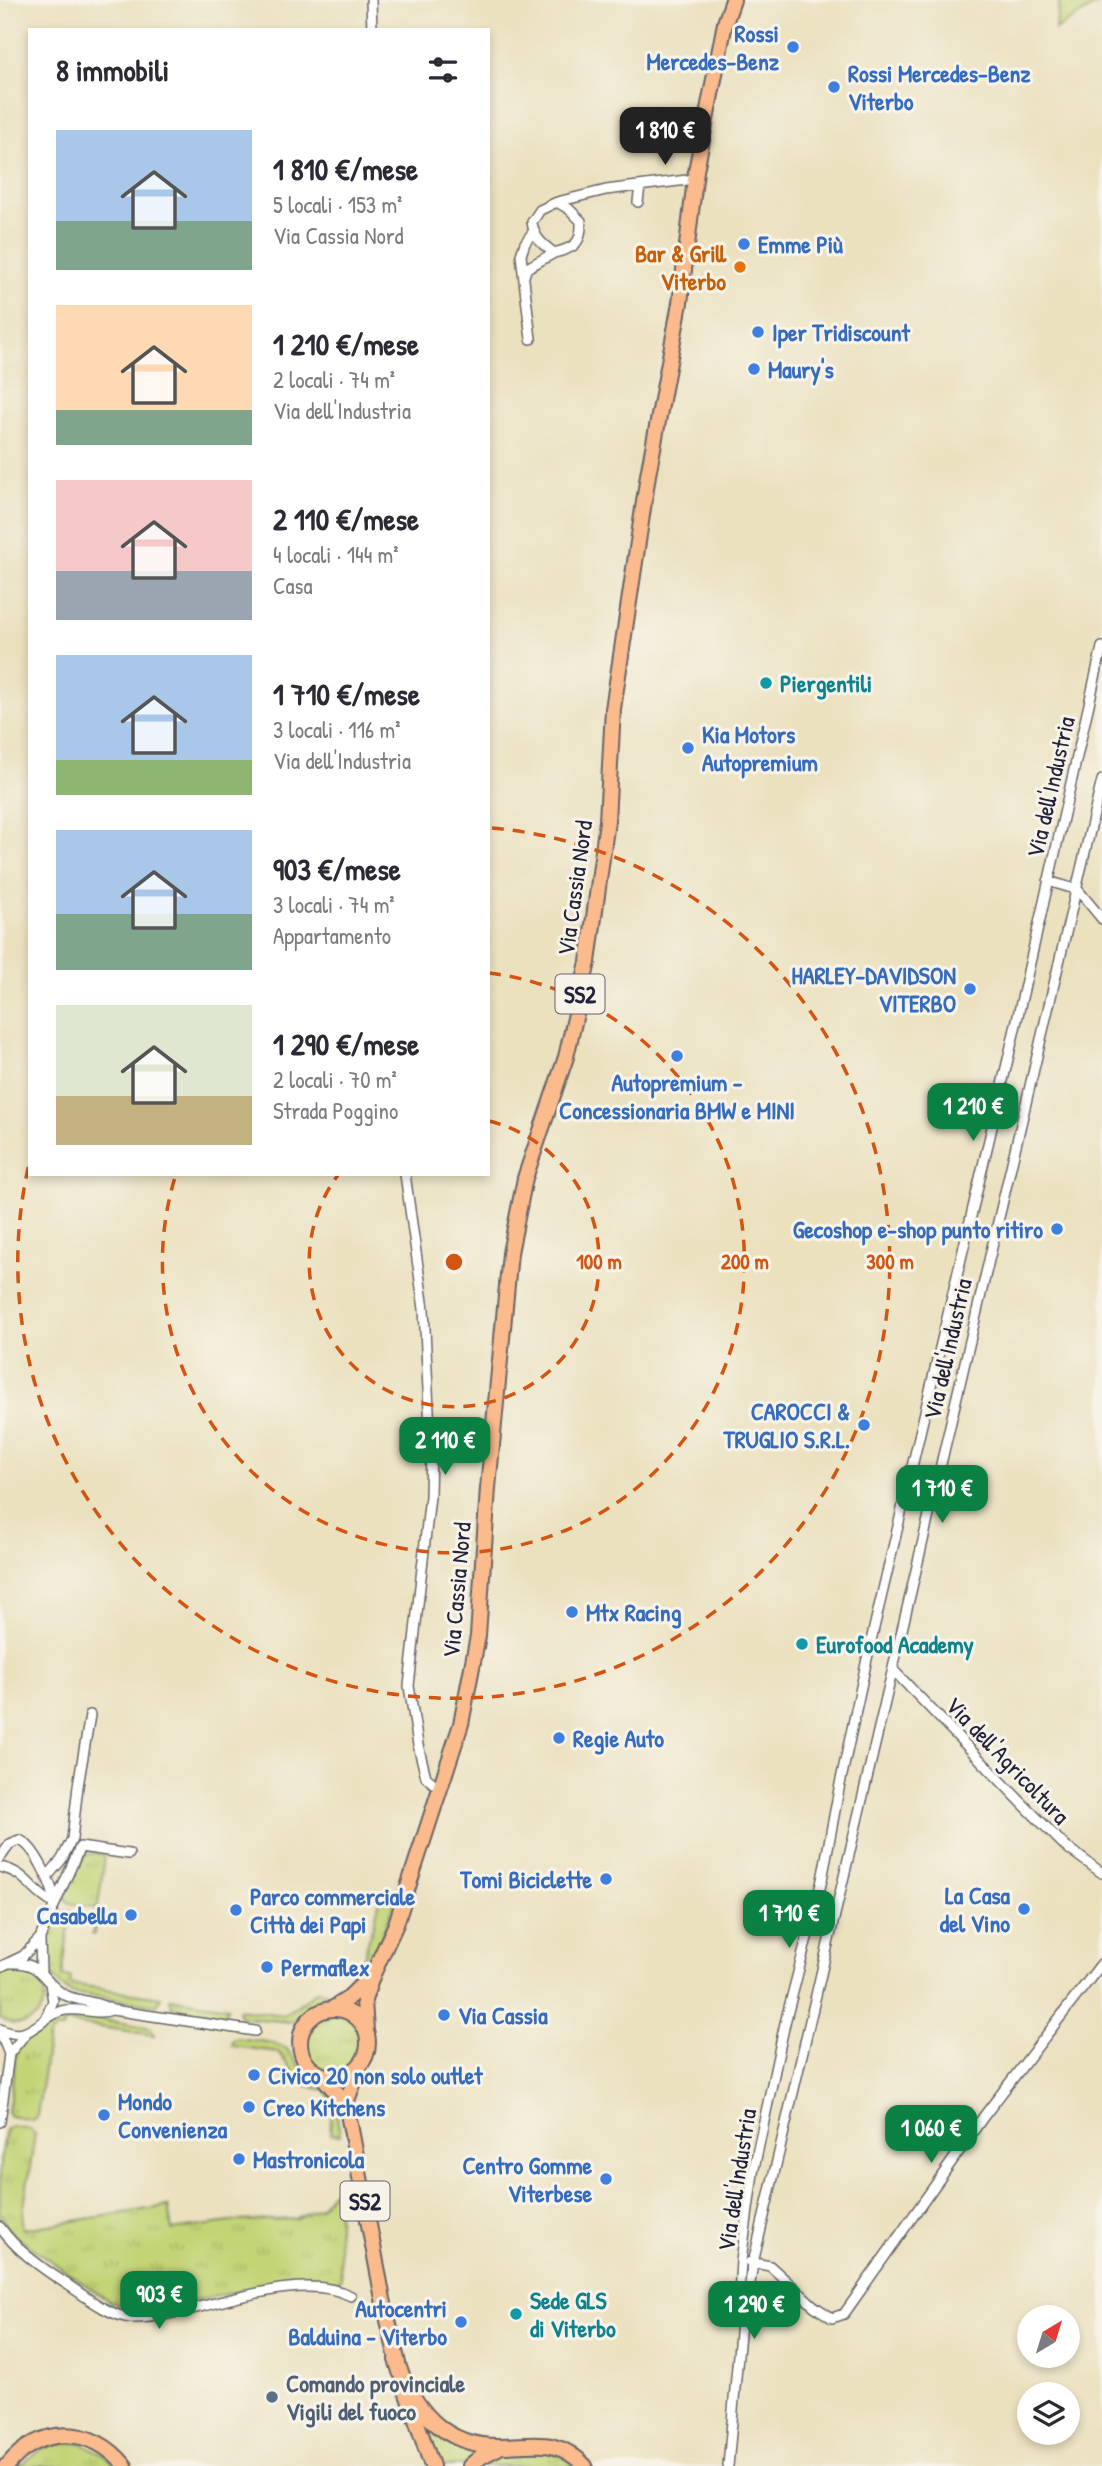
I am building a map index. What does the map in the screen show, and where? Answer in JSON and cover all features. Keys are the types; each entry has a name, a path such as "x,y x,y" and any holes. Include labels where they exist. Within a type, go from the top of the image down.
{"main road":[{"name":"Via Cassia Nord","path":"366,2031 364,2000 396,1924 461,1724 478,1636 496,1391 512,1240 525,1178 566,1057 588,962 607,821 612,709 648,475 680,303 695,179 725,23 733,0"},
{"name":"Via Cassia Nord","path":"332,2009 346,2000 373,1974"},
{"path":"332,2009 353,2014 366,2031"},
{"name":"SS2","path":"332,2009 313,2017 301,2035 303,2056 346,2104 396,2360 432,2466"},
{"name":"SS2","path":"346,2104 367,2053 366,2031"},
{"path":"320,2074 342,2077 360,2066"},
{"path":"396,2360 412,2396 437,2427 453,2436 471,2443 503,2446 548,2444 565,2450 585,2466"},
{"path":"7,2466 28,2445 47,2437 68,2435 97,2442 114,2453 125,2466"},
{"path":"470,2466 482,2456 503,2446"}],"street":[{"path":"371,0 372,28"},
{"path":"554,253 540,243 533,232 532,222 540,210 557,202 606,190 695,179"},
{"path":"638,202 640,186"},
{"path":"523,278 527,268 575,245 581,234 581,221 557,202"},
{"path":"531,339 521,256 524,243 533,232"},
{"name":"Via dell'Industria","path":"742,2311 739,2295 741,2262 753,2173 785,2024 822,1880 870,1645 1102,647"},
{"name":"Via dell'Industria","path":"742,2311 748,2297 753,2263 844,1868 1102,780"},
{"path":"1048,881 1077,890 1102,919"},
{"path":"405,1176 424,1309 431,1450 430,1496 409,1686 426,1777 439,1788"},
{"name":"Via dell'Agricoltura","path":"893,1670 1065,1846 1101,1872"},
{"path":"47,1877 62,1859 72,1839 90,1714"},
{"path":"0,1858 10,1844 19,1840 25,1842 47,1877 55,1896 55,1904"},
{"path":"0,1966 29,1952 40,1938 80,1847 129,1854"},
{"path":"0,1867 20,1874 45,1899 55,1904"},
{"path":"40,1938 41,1971"},
{"path":"11,1962 31,1965 41,1971 65,1995 112,2010"},
{"path":"741,2262 770,2266 814,2306 832,2318 844,2314 984,2116 1102,1963"},
{"path":"44,2021 53,2001 48,1979"},
{"path":"9,2054 27,2032 63,2011 112,2010 255,2031"},
{"path":"0,2030 27,2032"},
{"path":"0,2030 9,2054 0,2123"},
{"path":"0,2227 26,2254 56,2277 101,2307 128,2318 152,2317 275,2290 307,2286 351,2296"},
{"path":"728,2466 742,2311"}],"green space":[{"path":"1060,0 1102,0 1102,1 1055,30"},
{"path":"87,1854 105,1855 92,1935 96,1907 73,1904 65,1897 75,1870"},
{"path":"383,1890 394,1891 398,1895 383,1933 355,1987 343,1997 317,2003 297,2020 289,2022 240,2017 238,2009 284,2015 318,1990 333,1995 345,1990 354,1966 361,1967"},
{"path":"64,1911 71,1911 62,1976 71,1977 70,1984 161,1997 157,2005 71,1993 63,1988 48,1965 46,1946 53,1922"},
{"path":"15,1968 31,1972 41,1981 45,1992 44,2004 38,2015 28,2022 15,2024 0,2018 0,1974"},
{"path":"170,1998 228,2007 224,2015 172,2008"},
{"path":"335,2014 346,2016 359,2027 364,2043 362,2054 351,2067 335,2072 324,2070 311,2059 306,2043 308,2032 319,2019"},
{"path":"76,2015 151,2028 154,2035 65,2022 63,2029 56,2029 49,2035 37,2116 32,2120 10,2116 8,2113 16,2052 25,2040 47,2029 59,2016"},
{"path":"238,2038 273,2043 287,2049 303,2072 322,2084 334,2098 340,2135 330,2134 332,2103 325,2090 303,2085 278,2052 232,2046 233,2040"},
{"path":"11,2126 29,2129 35,2134 22,2220 23,2229 168,2206 172,2230 237,2221 295,2219 320,2207 335,2189 339,2188 341,2279 335,2283 291,2280 156,2309 130,2309 109,2301 15,2236 7,2227 0,2213 0,2160 5,2130"},
{"path":"422,2415 481,2449 465,2466 441,2466"},
{"path":"68,2442 95,2450 118,2466 19,2466 43,2448"},
{"path":"504,2452 555,2452 577,2466 479,2466"}],"place":[{"name":"Rossi Mercedes-Benz","path":"793,47"},
{"name":"Rossi Mercedes-Benz Viterbo","path":"834,87"},
{"name":"Emme Più","path":"744,244"},
{"name":"Bar & Grill Viterbo","path":"740,267"},
{"name":"Iper Tridiscount","path":"758,332"},
{"name":"Maury's","path":"754,369"},
{"name":"Piergentili","path":"766,683"},
{"name":"Kia Motors Autopremium","path":"688,748"},
{"name":"HARLEY-DAVIDSON VITERBO","path":"970,989"},
{"name":"Autopremium - Concessionaria BMW e MINI","path":"677,1056"},
{"name":"Gecoshop e-shop punto ritiro","path":"1057,1229"},
{"name":"CAROCCI & TRUGLIO S.R.L.","path":"864,1425"},
{"name":"Mtx Racing","path":"572,1612"},
{"name":"Eurofood Academy","path":"802,1644"},
{"name":"Regie Auto","path":"559,1738"},
{"name":"Tomi Biciclette","path":"606,1879"},
{"name":"La Casa del Vino","path":"1024,1909"},
{"name":"Parco commerciale Città dei Papi","path":"236,1910"},
{"name":"Casabella","path":"131,1915"},
{"name":"Permaflex","path":"267,1967"},
{"name":"Via Cassia","path":"444,2015"},
{"name":"Civico 20 non solo outlet","path":"254,2075"},
{"name":"Creo Kitchens","path":"249,2107"},
{"name":"Mondo Convenienza","path":"104,2115"},
{"name":"Mastronicola","path":"239,2159"},
{"name":"Centro Gomme Viterbese","path":"606,2179"},
{"name":"Sede GLS di Viterbo","path":"516,2314"},
{"name":"Autocentri Balduina - Viterbo","path":"461,2322"},
{"name":"Comando provinciale Vigili del fuoco","path":"272,2397"}]}
